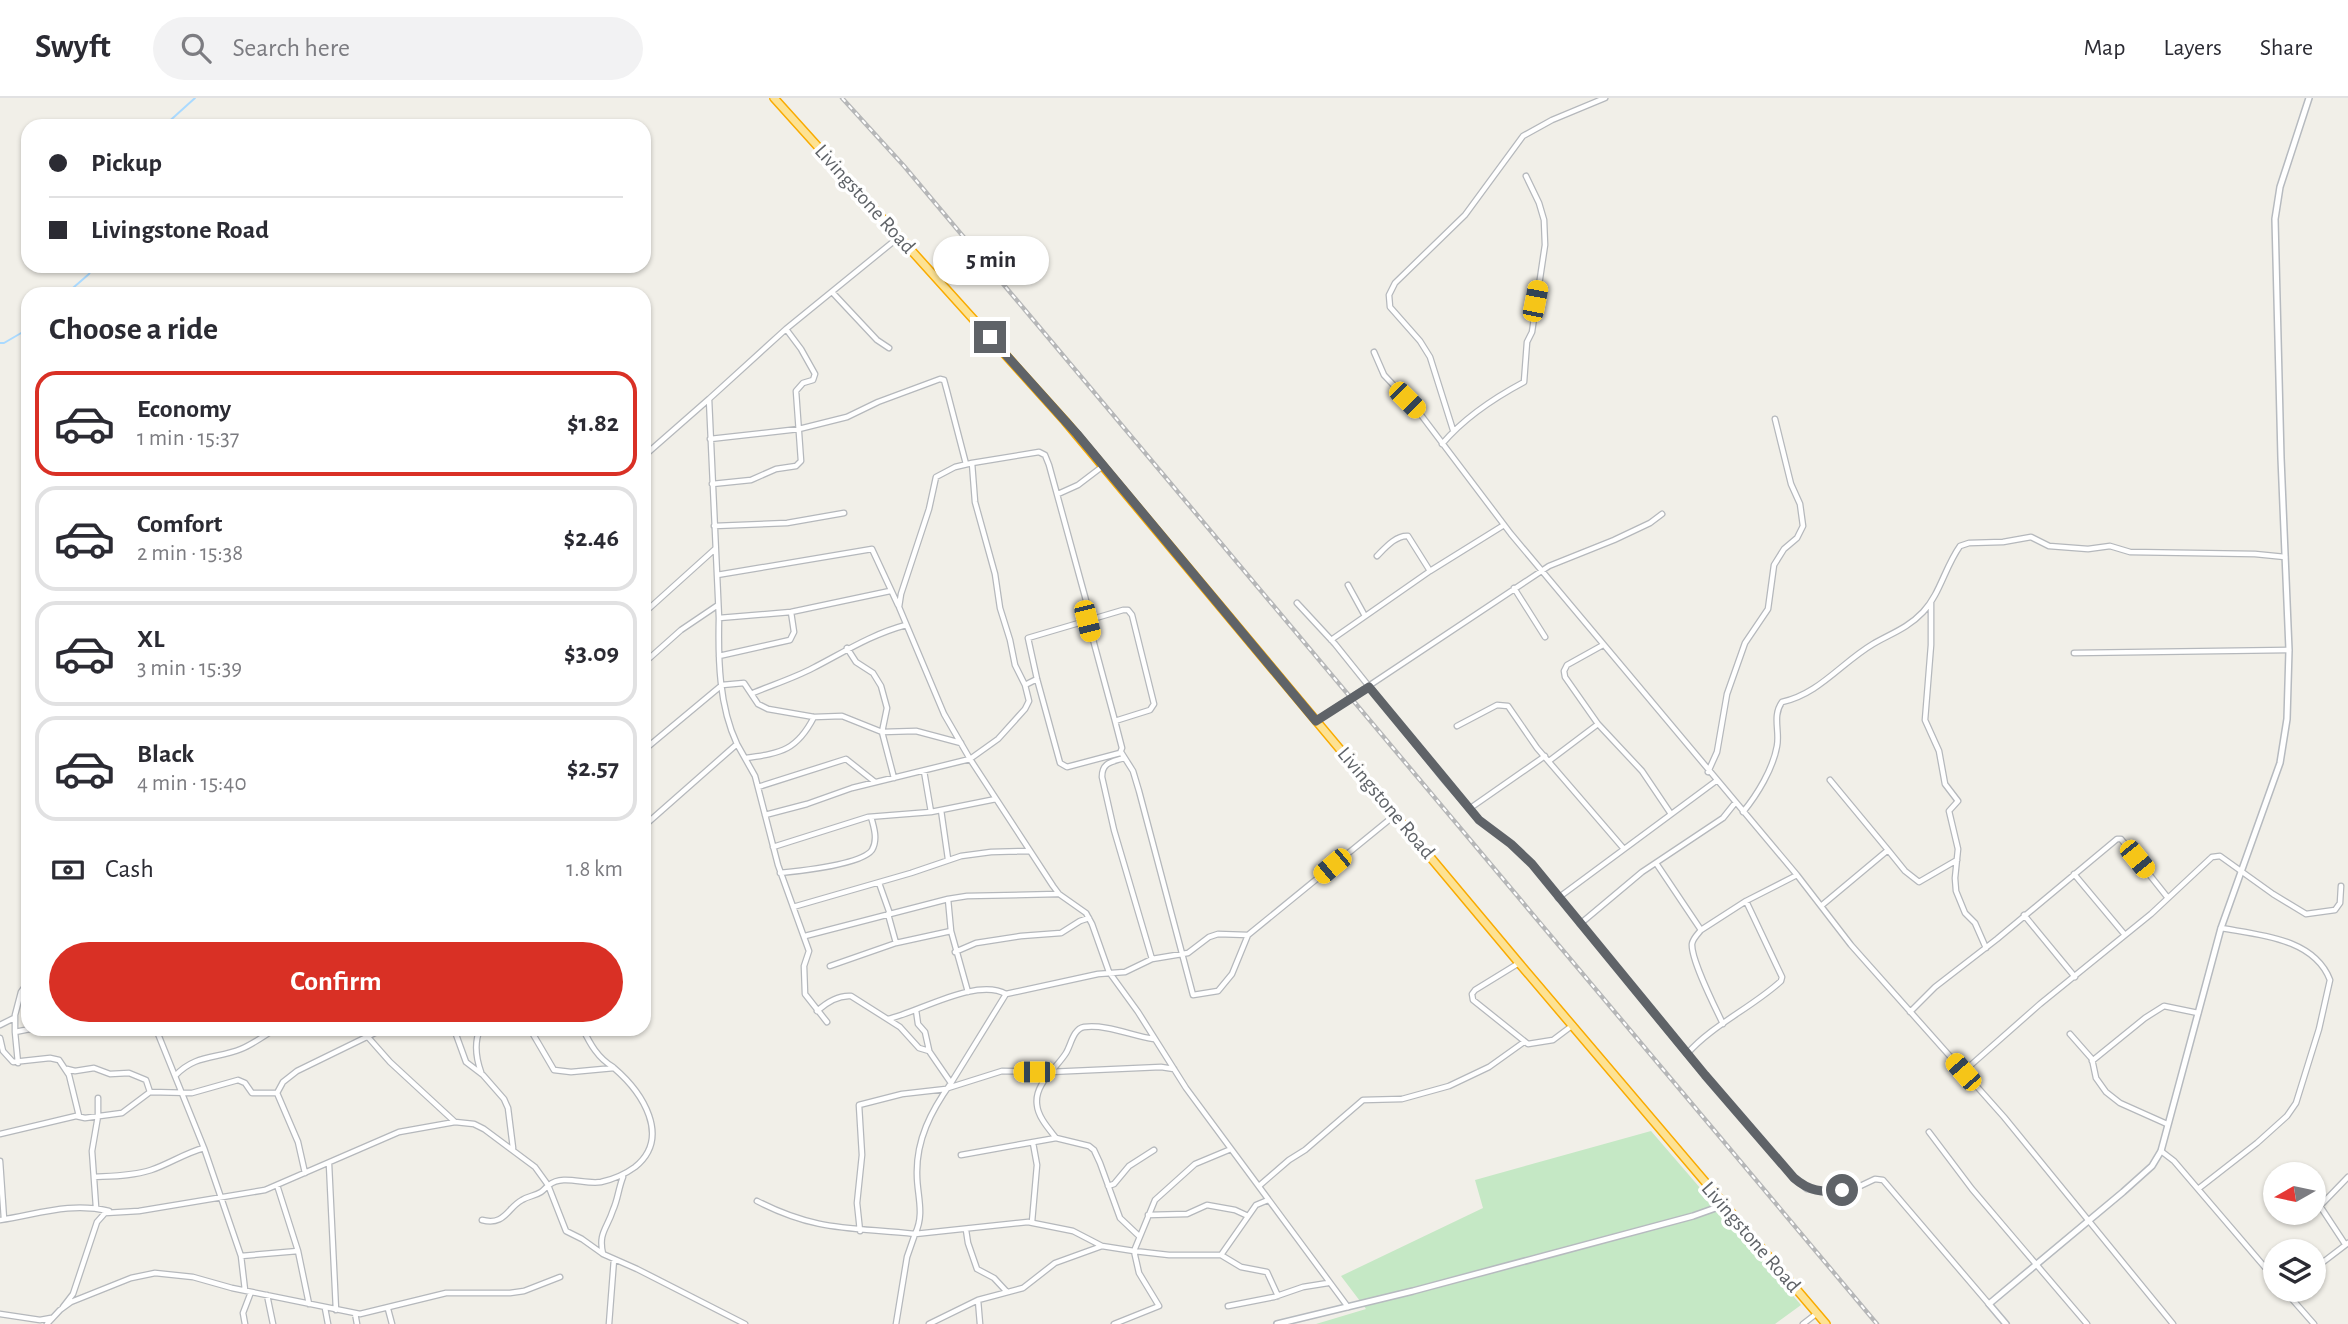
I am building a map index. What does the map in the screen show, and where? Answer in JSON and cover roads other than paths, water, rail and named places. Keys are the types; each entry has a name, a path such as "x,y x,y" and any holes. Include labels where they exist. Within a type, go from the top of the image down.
{"highway":[{"name":"Livingstone Road","path":"774,98 1047,400 1826,1324"}],"street":[{"path":"1453,430 1430,358 1420,341 1390,307 1389,295 1395,283 1465,215 1523,136 1552,120 1605,98"},
{"path":"1989,1304 2152,1166 2161,1151 2221,928 2280,763 2287,719 2289,650 2280,458 2275,219 2280,187 2309,98"},
{"path":"1442,443 1453,430 1496,398 1524,383 1527,342 1532,332 1545,245 1542,212 1526,176"},
{"path":"651,450 786,329 899,237"},
{"path":"832,292 877,340 889,348"},
{"path":"712,484 751,480 771,471 800,464 802,458 796,391 803,383 813,380 815,374 802,349 786,329"},
{"path":"1374,352 1384,375 1418,411 1504,525 1742,813 1797,875 1851,944 2004,1118 2173,1324"},
{"path":"710,439 799,429 847,417 878,402 940,379 944,380 969,463 975,502 995,574 1000,608 1009,633 1015,664 1029,697 1025,709 998,739 970,759 852,788 765,815"},
{"path":"709,399 722,685 730,727 758,787 780,873 810,954 804,966 805,994 827,1022"},
{"path":"1708,772 1717,752 1724,705 1745,643 1768,610 1774,565 1784,549 1797,538 1803,526 1800,505 1791,484 1774,419"},
{"path":"899,607 936,477 969,463 1043,453 1058,494 1087,604 1087,621 1121,752 1136,781 1193,995 1218,991 1232,974 1248,935 1395,814"},
{"path":"1058,494 1078,485 1103,466"},
{"path":"714,526 777,524 844,513"},
{"path":"1316,721 1542,570 1650,523 1662,514"},
{"path":"1331,640 1394,599 1430,571 1504,525"},
{"path":"1377,556 1392,542 1408,536 1430,571"},
{"path":"1742,813 1752,801 1774,755 1777,746 1776,716 1782,702 1813,691 1872,644 1900,631 1922,613 1931,602 1960,546 2031,537 2049,546 2088,549 2110,546 2130,552 2255,554 2286,558"},
{"path":"651,607 715,549"},
{"path":"717,575 872,549 936,698 970,759 1059,894 1082,909 1089,918 1109,972 1174,1069 1348,1307"},
{"path":"1348,585 1365,616"},
{"path":"1514,588 1545,636"},
{"path":"719,618 791,612 890,591"},
{"path":"1931,602 1931,645 1925,720 1939,751 1945,785 1958,801 1949,810 1959,859 1955,878 1956,891 1965,913 1975,923 1986,948"},
{"path":"1297,603 1331,640 1469,809 1532,864 1687,1054 1794,1178 1807,1189 1827,1192 1856,1188 1875,1179 1883,1180 2006,1324"},
{"path":"651,657 681,631 718,605"},
{"path":"1115,721 1150,710 1154,704 1132,615 1125,610 1028,638 1061,765 1067,767 1121,752"},
{"path":"719,656 790,640 794,632 791,612"},
{"path":"753,693 804,673 847,648 906,625"},
{"path":"1603,645 1567,665 1564,673 1567,681 1598,724 1642,771 1671,814"},
{"path":"847,648 856,663 873,673 881,686 887,708 882,732 894,778"},
{"path":"2074,653 2289,650"},
{"path":"1025,685 1037,679"},
{"path":"651,744 722,685 742,682 753,693 758,704 768,709 814,717 842,716 882,732 916,732 961,743"},
{"path":"1457,726 1497,705 1505,704 1624,849"},
{"path":"746,758 774,752 797,742 804,736 814,717"},
{"path":"1469,809 1598,724"},
{"path":"651,820 737,744"},
{"path":"1124,758 1107,763 1102,776 1114,830 1152,959"},
{"path":"758,787 846,759 876,783"},
{"path":"924,771 931,812"},
{"path":"1830,780 1905,871 1919,882 1959,859"},
{"path":"1558,898 1716,781"},
{"path":"773,847 871,817 931,812 996,799"},
{"path":"1580,924 1610,897 1676,848 1723,818 1735,803"},
{"path":"941,810 948,859"},
{"path":"780,873 822,868 864,856 873,848 875,839 871,817"},
{"path":"1910,1012 1935,987 2119,838 2168,898"},
{"path":"1821,906 1888,850"},
{"path":"793,907 879,883 948,859 977,853 1030,851"},
{"path":"1963,1072 2168,898 2213,856 2220,856 2273,894 2310,914 2332,911 2339,907 2342,886"},
{"path":"1656,863 1702,930"},
{"path":"2074,874 2125,935"},
{"path":"1723,1024 1692,946 1694,939 1702,930 1746,901 1797,875"},
{"path":"879,883 896,943"},
{"path":"805,936 948,899 967,896 1059,894"},
{"path":"948,899 955,952 968,992"},
{"path":"1687,1054 1699,1040 1781,981 1782,977 1746,901"},
{"path":"2024,915 2075,977"},
{"path":"955,952 976,943 1061,933 1089,918"},
{"path":"2198,1189 2257,1143 2287,1116 2296,1103 2314,1050 2330,980 2314,959 2292,944 2221,928"},
{"path":"830,966 896,943 951,931"},
{"path":"887,1019 908,1015 968,992 999,990 1006,994 1109,972 1125,972 1152,959 1184,954 1209,937 1219,934 1248,935"},
{"path":"1519,963 1475,990 1472,997 1475,1003 1524,1042 1533,1045 1553,1040 1573,1025"},
{"path":"18,1063 14,1018 21,992"},
{"path":"896,1324 907,1258 920,1216 917,1175 920,1138 948,1087 1006,994"},
{"path":"817,1011 832,1000 849,996 900,1027 919,1048 929,1051"},
{"path":"2092,1061 2164,1006 2198,1013"},
{"path":"916,1010 918,1024 926,1032 929,1051 948,1087"},
{"path":"0,1025 14,1018"},
{"path":"1056,1138 1037,1107 1037,1095 1049,1072 1065,1055 1076,1031 1083,1027 1120,1030 1137,1037 1155,1039"},
{"path":"15,1032 21,1031"},
{"path":"2070,1034 2092,1061 2096,1078 2106,1092 2120,1103 2167,1124"},
{"path":"159,1036 204,1148 240,1256 248,1291 243,1313 245,1324"},
{"path":"175,1076 187,1065 215,1054 237,1051 263,1036"},
{"path":"277,1093 296,1070 367,1036 380,1052 455,1122"},
{"path":"457,1036 466,1062 481,1073 504,1099 508,1108 513,1150"},
{"path":"477,1036 476,1050 481,1073"},
{"path":"534,1036 550,1067 557,1072 614,1068"},
{"path":"482,1220 486,1222 507,1215 519,1201 542,1192 557,1181 587,1183 623,1176 645,1159 653,1130 644,1103 614,1068 606,1063 587,1036"},
{"path":"0,1038 7,1058 18,1063 59,1059 67,1069 79,1116"},
{"path":"1259,1186 1363,1100 1402,1099 1449,1086 1489,1067 1524,1042"},
{"path":"860,1231 857,1203 862,1155 859,1105 948,1087 1002,1072 1161,1067 1174,1069"},
{"path":"67,1069 75,1071 93,1068 110,1074 133,1074 146,1080 150,1092"},
{"path":"0,1133 79,1116 126,1111 150,1092 201,1092 238,1080 245,1083 252,1093 277,1093"},
{"path":"277,1093 298,1142 305,1172"},
{"path":"96,1207 92,1143 98,1116 98,1098"},
{"path":"0,1161 2,1220 70,1207 96,1207 112,1212 139,1211 265,1189 399,1132 455,1122 474,1124 535,1167 548,1185 566,1231 603,1254 745,1324"},
{"path":"1929,1132 1972,1189 2087,1324"},
{"path":"961,1155 1056,1138 1089,1146 1094,1150 1120,1218 1139,1236"},
{"path":"1032,1223 1037,1165 1033,1143"},
{"path":"94,1177 150,1170 204,1148"},
{"path":"1114,1324 1159,1306 1139,1273 1134,1251 1155,1200 1195,1164 1231,1149"},
{"path":"1108,1186 1114,1184 1129,1166 1154,1150"},
{"path":"2161,1151 2174,1161 2263,1265"},
{"path":"329,1163 336,1310"},
{"path":"603,1254 600,1238 614,1210 616,1192 623,1176"},
{"path":"2326,1259 2346,1243 2320,1206 2348,1177"},
{"path":"276,1185 298,1251 309,1304"},
{"path":"1221,1255 1256,1205 1269,1200"},
{"path":"757,1201 807,1223 860,1231 915,1234 966,1230 1003,1223 1032,1223 1073,1231 1102,1246 1169,1255 1221,1255 1241,1267 1268,1272 1279,1296"},
{"path":"1147,1215 1187,1214 1207,1205 1228,1208 1248,1216"},
{"path":"1277,1324 1693,1216 1724,1205"},
{"path":"47,1324 73,1294 98,1219 112,1212"},
{"path":"966,1230 977,1269 994,1278 1007,1292"},
{"path":"929,1324 978,1300 1029,1285 1055,1263 1102,1246"},
{"path":"240,1256 298,1251"},
{"path":"609,1324 614,1259"},
{"path":"63,1307 121,1282 155,1273 193,1277 360,1314 446,1293 524,1291 560,1277"},
{"path":"1228,1306 1329,1283"},
{"path":"267,1295 272,1324"},
{"path":"978,1300 980,1324"},
{"path":"2295,1302 2314,1324"},
{"path":"325,1308 328,1324"},
{"path":"388,1309 392,1324"},
{"path":"355,1313 357,1324"},
{"path":"1803,1324 1817,1313"},
{"path":"0,1314 40,1320 53,1317"}],"waterway":[{"path":"172,119 195,98"},
{"path":"74,287 90,273"},
{"path":"0,343 21,333"}],"railway":[{"path":"842,98 904,166 1877,1324"}]}
